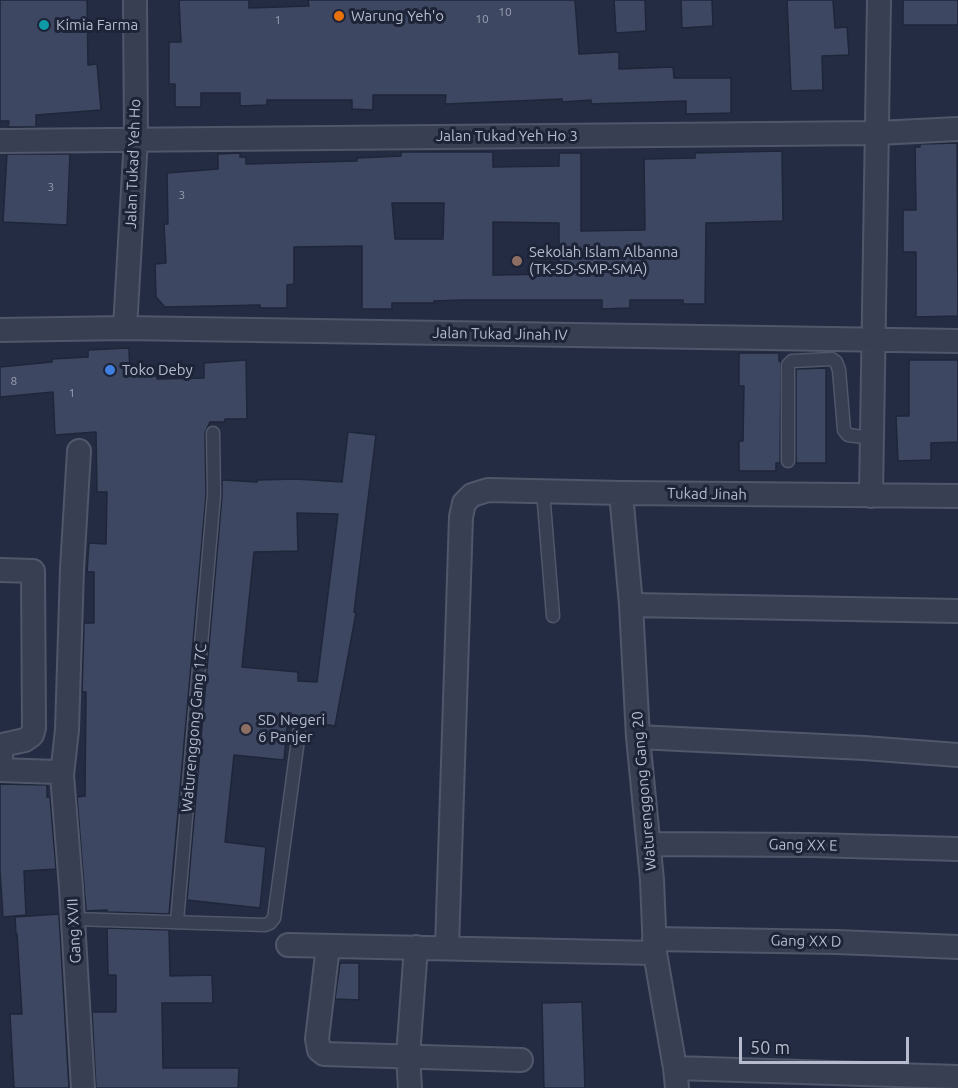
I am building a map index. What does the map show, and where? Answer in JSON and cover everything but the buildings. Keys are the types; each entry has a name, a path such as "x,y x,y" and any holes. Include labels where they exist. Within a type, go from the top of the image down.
{"street":[{"name":"Jalan Tukad Yeh Ho","path":"125,328 136,138 135,0"},
{"path":"871,496 879,0"},
{"name":"Jalan Tukad Yeh Ho 3","path":"0,141 878,133 958,129"},
{"name":"Jalan Tukad Jinah IV","path":"0,330 125,328 958,341"},
{"name":"Gang XVII","path":"79,451 72,569 67,730 62,775 83,1088"},
{"name":"Tukad Jinah","path":"447,947 460,517 464,503 472,495 488,490 958,496"},
{"name":"Waturenggong Gang 20","path":"621,493 632,605 638,737 649,844 654,946 658,982 676,1078"},
{"path":"0,570 33,571 34,728 32,735 25,740 2,745 0,770 56,772 62,775"},
{"path":"632,605 958,611"},
{"path":"638,737 958,755"},
{"name":"Gang XX E","path":"649,844 958,849"},
{"name":"Gang XX D","path":"288,945 654,946 837,942 958,946"},
{"path":"327,946 317,1040 319,1050 324,1054 521,1060"},
{"path":"410,1088 408,1056 416,947"},
{"path":"676,1078 947,1076"}],"lane":[{"path":"788,461 788,365 792,361 832,359 836,362 839,370 844,430 848,435 871,438"},
{"name":"Waturenggong Gang 17C","path":"177,921 214,495 213,433"},
{"path":"543,491 553,616"},
{"path":"73,919 266,925 270,923 274,918 299,732"}],"place":[{"name":"Warung Yeh'o","path":"339,16"},
{"name":"Kimia Farma","path":"44,25"},
{"name":"Sekolah Islam Albanna (TK-SD-SMP-SMA)","path":"517,261"},
{"name":"Toko Deby","path":"110,370"},
{"name":"SD Negeri 6 Panjer","path":"246,729"}]}
